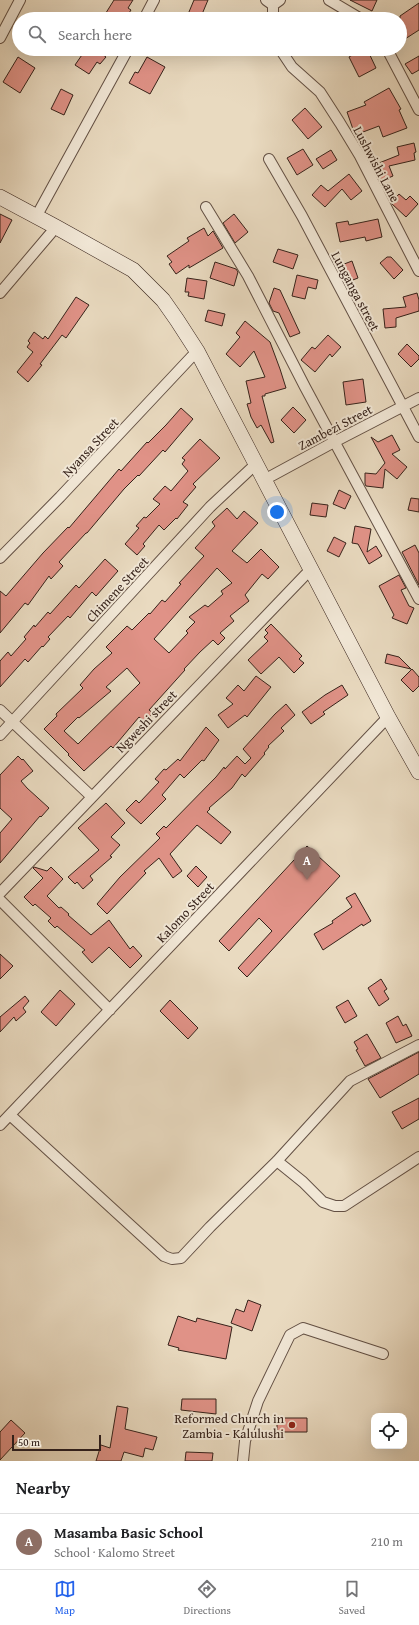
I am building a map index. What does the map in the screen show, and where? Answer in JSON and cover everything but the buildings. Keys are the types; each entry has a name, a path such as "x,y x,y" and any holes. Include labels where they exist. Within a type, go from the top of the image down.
{"street":[{"path":"14,12 20,0"},
{"path":"148,12 154,0"},
{"path":"329,0 349,12"},
{"path":"0,38 12,15"},
{"path":"36,217 124,56"},
{"name":"Lushwishi Lane","path":"285,56 292,66 320,92 360,156 419,271"},
{"path":"390,56 419,110"},
{"name":"Lunganga street","path":"269,159 305,222 419,437"},
{"path":"0,198 133,270 163,300 197,352 388,716 419,772"},
{"path":"206,207 248,276 334,442 419,600"},
{"path":"0,293 56,227"},
{"name":"Nyansa Street","path":"0,558 60,497 197,352"},
{"name":"Zambezi Street","path":"264,480 419,398"},
{"name":"Chimene Street","path":"0,735 210,507 256,464"},
{"name":"Ngweshi street","path":"0,893 311,569"},
{"path":"0,710 92,797"},
{"name":"Kalomo Street","path":"0,1125 388,716"},
{"path":"0,900 110,1010"},
{"path":"10,1115 164,1256 172,1259 181,1258 277,1161 350,1081 419,1045"},
{"path":"277,1161 303,1182 323,1202 335,1206 344,1206 419,1157"},
{"path":"243,1461 245,1441 258,1401 290,1335 303,1328 383,1354"}],"place":[{"name":"Masamba Basic School","path":"307,880"},
{"name":"Reformed Church in Zambia - Kalulushi","path":"292,1425"}]}
